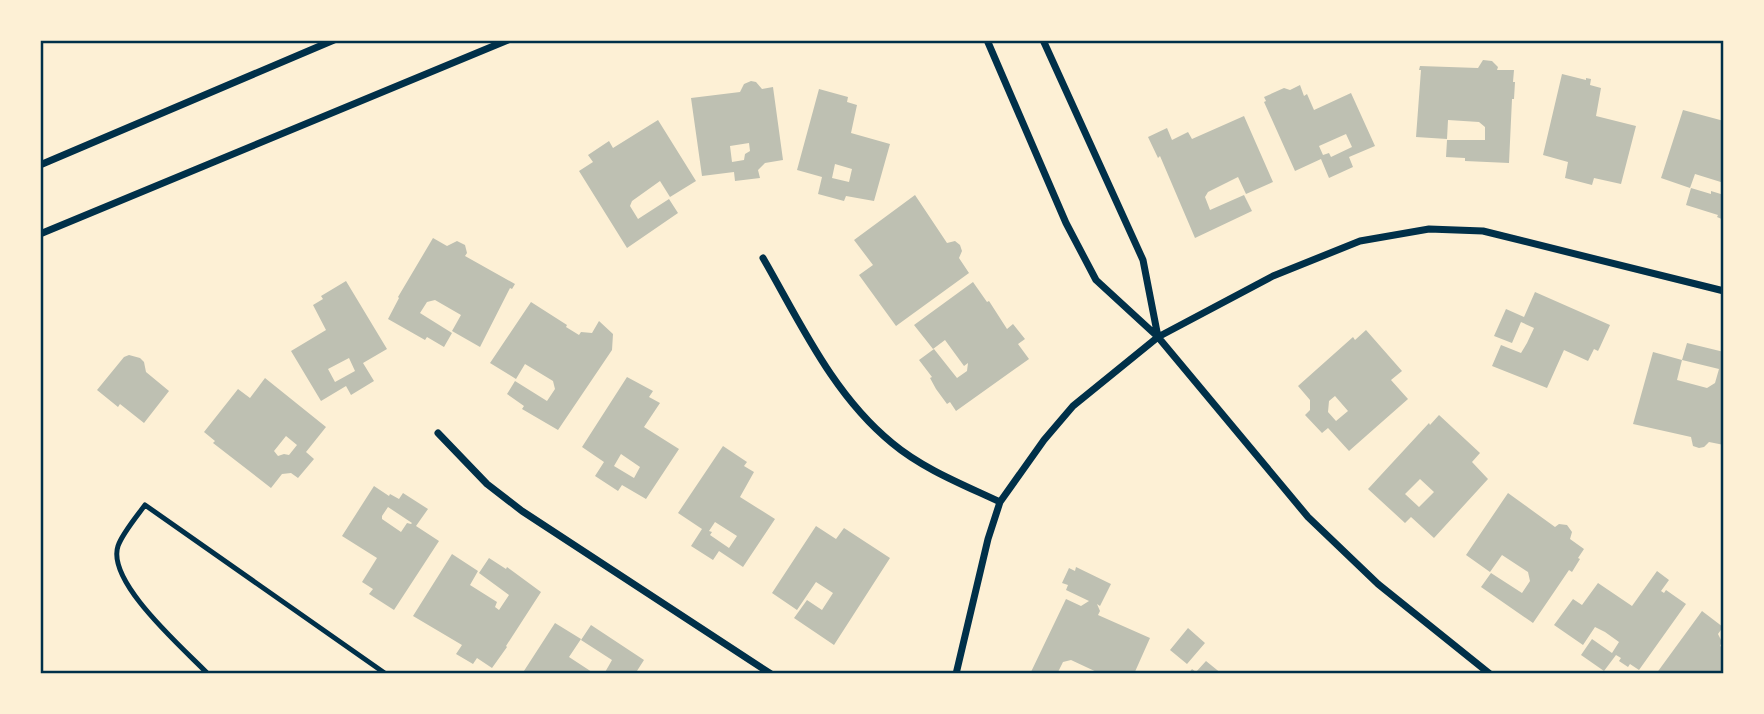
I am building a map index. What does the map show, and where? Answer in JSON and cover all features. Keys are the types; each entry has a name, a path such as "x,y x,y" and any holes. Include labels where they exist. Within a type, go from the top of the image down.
{"street":[{"path":"40,165 334,40"},
{"path":"40,234 508,40"},
{"path":"987,40 1066,223 1096,280 1158,337 1308,517 1378,583 1490,674"},
{"path":"1043,40 1143,260 1158,337"},
{"path":"956,674 988,539 1000,502 1044,440 1073,406 1158,337 1273,276 1360,241 1429,229 1483,232 1724,291"},
{"path":"764,258 825,365 858,410 893,444 943,475 1000,502"},
{"path":"438,433 487,484 522,511 771,674"}],"lane":[{"path":"208,674 134,598 119,567 118,547 145,505 386,674"}],"building":[{"path":"1483,60 1492,61 1498,67 1497,70 1514,70 1509,163 1465,161 1465,158 1446,157 1447,140 1485,140 1485,127 1479,122 1448,120 1447,139 1416,137 1420,66 1478,68"},
{"path":"1562,74 1591,79 1590,85 1601,88 1596,116 1636,126 1621,184 1594,178 1592,185 1565,178 1568,162 1543,155"},
{"path":"751,81 756,82 762,89 773,87 783,160 765,163 758,170 760,178 735,181 734,172 702,176 691,98 740,92 744,84","holes":["749,143 750,151 745,154 744,160 732,162 730,146"]},
{"path":"1300,85 1314,110 1351,93 1375,146 1349,157 1353,167 1329,178 1321,159 1295,171 1264,102 1264,97 1284,88 1290,90","holes":["1346,134 1352,147 1331,157 1329,153 1323,155 1319,146"]},
{"path":"819,89 848,97 847,102 857,105 851,133 890,144 874,201 846,196 844,201 818,194 822,177 797,170","holes":["835,164 852,169 849,182 832,178"]},
{"path":"1683,110 1724,121 1724,183 1695,174 1690,188 1661,178"},
{"path":"1244,116 1273,182 1246,194 1238,177 1208,192 1205,197 1210,210 1244,195 1252,211 1195,238 1160,156 1158,158 1148,137 1167,128 1172,140 1188,132 1192,139"},
{"path":"658,120 696,181 670,197 660,181 632,201 630,206 638,219 669,199 678,213 627,248 579,171 593,162 588,155 609,141 613,148"},
{"path":"1691,188 1724,195 1724,220 1717,217 1718,215 1686,205"},
{"path":"915,195 947,243 955,241 960,245 962,251 959,258 969,273 896,326 859,275 873,265 854,240"},
{"path":"433,238 447,246 457,241 465,245 465,256 515,284 510,288 480,347 452,331 461,315 435,300 427,302 420,313 452,333 444,347 427,337 425,340 388,319"},
{"path":"346,281 387,349 363,363 374,381 351,395 346,386 321,401 291,351 326,330 313,305 323,299 321,296","holes":["349,358 355,371 335,382 328,369"]},
{"path":"973,282 1007,329 1013,324 1025,339 1018,344 1029,359 956,411 936,389 930,378 932,377 919,360 934,349 957,378 967,371 968,363 964,366 945,340 933,349 914,325"},
{"path":"1535,292 1610,325 1598,351 1594,349 1588,361 1564,350 1547,388 1492,366 1501,345 1521,353 1527,343 1534,328 1521,322 1512,343 1494,336 1506,309 1524,317"},
{"path":"531,302 579,335 581,332 592,333 599,321 613,334 612,350 558,430 522,409 524,406 507,394 515,381 547,401 555,389 553,381 525,364 516,379 490,363"},
{"path":"1366,330 1402,371 1391,380 1408,399 1349,451 1328,428 1322,433 1305,415 1310,410 1310,400 1298,386 1353,337 1355,340","holes":["1335,396 1348,411 1336,421 1328,412 1329,401"]},
{"path":"1687,343 1724,352 1724,445 1709,442 1699,448 1693,446 1691,437 1633,424 1653,352 1682,360","holes":["1682,360 1719,369 1715,383 1707,388 1677,380"]},
{"path":"129,355 140,358 144,362 146,372 169,391 144,423 97,390 124,357"},
{"path":"627,377 653,391 649,397 660,403 644,427 679,449 646,499 622,485 618,491 595,476 604,462 582,447","holes":["621,454 640,467 634,478 614,466"]},
{"path":"265,378 326,427 306,452 314,459 298,478 291,473 282,474 271,488 213,443 215,441 204,432 238,389 250,398","holes":["286,436 297,445 289,455 278,456 274,451"]},
{"path":"1439,415 1480,453 1472,462 1488,479 1434,538 1411,517 1405,523 1368,489 1429,423 1430,425","holes":["1420,479 1434,492 1419,507 1405,494"]},
{"path":"723,446 747,462 744,466 754,472 740,497 775,519 743,567 719,551 713,560 691,546 702,529 678,513","holes":["715,522 737,536 729,548 710,535 712,532 709,531"]},
{"path":"374,486 399,499 403,493 428,509 416,526 439,541 394,610 369,594 373,589 362,582 377,558 342,536","holes":["388,507 412,523 407,523 401,532 382,519 382,516"]},
{"path":"1508,493 1555,527 1559,524 1567,525 1572,532 1570,539 1584,549 1572,572 1569,570 1533,623 1481,587 1491,573 1522,593 1530,581 1528,572 1502,555 1490,572 1466,555"},
{"path":"816,526 836,539 844,528 890,558 834,645 794,618 807,600 822,610 833,593 816,582 797,610 772,593"},
{"path":"452,554 478,571 470,585 497,602 495,607 499,610 509,595 479,573 489,558 506,569 507,567 541,592 492,668 477,658 473,664 456,654 462,645 413,616"},
{"path":"1076,567 1111,584 1100,606 1097,604 1100,611 1098,615 1150,638 1134,674 1101,674 1071,660 1063,662 1057,674 1030,674 1066,599 1081,606 1089,601 1066,590 1068,585 1062,583 1069,568 1075,571"},
{"path":"1657,571 1669,580 1661,591 1664,593 1666,590 1686,604 1639,670 1630,664 1628,667 1619,661 1621,658 1616,655 1604,671 1581,655 1592,639 1612,653 1619,642 1605,632 1595,627 1583,645 1554,625 1573,599 1582,605 1598,583 1632,606"},
{"path":"1702,611 1723,627 1718,634 1722,642 1720,646 1724,648 1724,674 1656,674"},
{"path":"555,623 581,639 569,657 595,674 522,674"},
{"path":"591,625 644,660 635,674 604,674 612,660 581,640"},
{"path":"1188,628 1205,643 1187,664 1170,650"},
{"path":"1206,661 1222,674 1188,674 1192,669 1196,672"}]}
